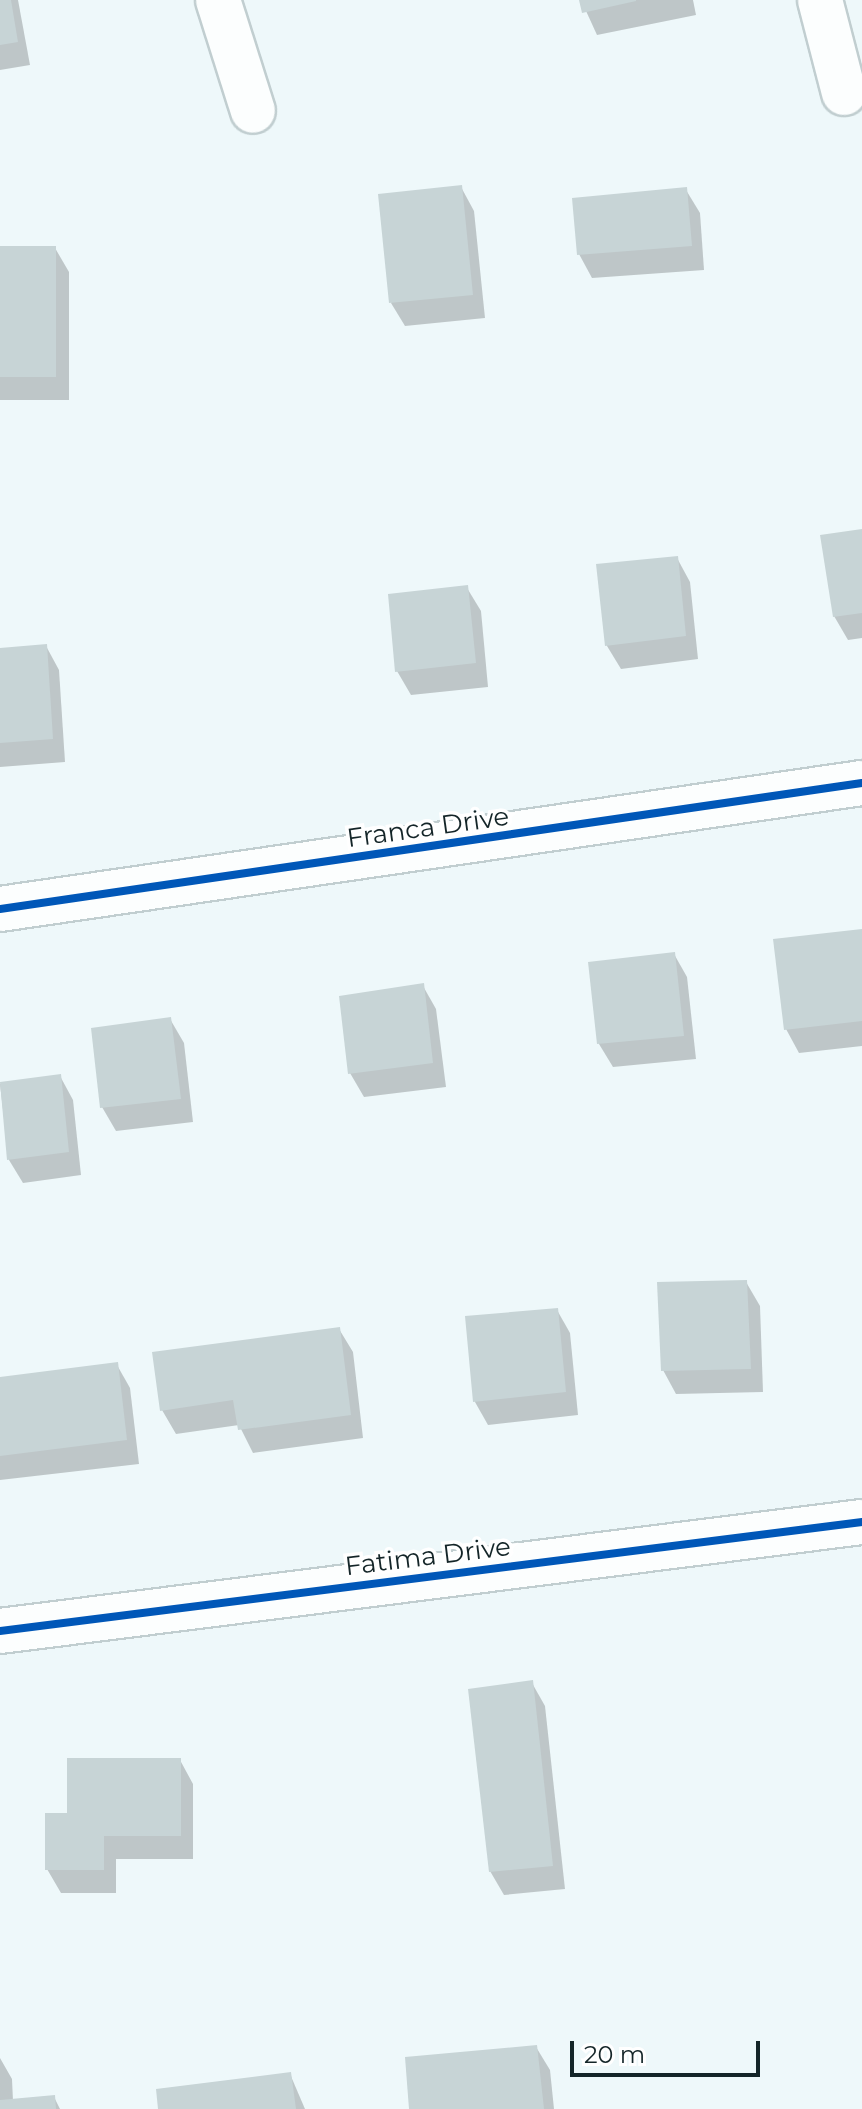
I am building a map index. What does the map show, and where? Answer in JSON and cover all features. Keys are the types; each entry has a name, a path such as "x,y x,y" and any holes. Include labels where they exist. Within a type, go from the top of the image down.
{"street":[{"path":"218,0 253,111"},
{"path":"820,0 844,93"},
{"name":"Franca Drive","path":"0,909 862,783"},
{"name":"Fatima Drive","path":"0,1631 862,1522"}],"building":[{"path":"0,0 11,0 18,42 0,45"},
{"path":"579,0 636,0 636,1 582,13"},
{"path":"462,185 473,295 389,303 378,194"},
{"path":"687,187 692,246 577,255 572,198"},
{"path":"0,246 56,246 56,377 0,377"},
{"path":"862,529 862,613 833,617 820,535"},
{"path":"678,556 686,636 605,646 596,564"},
{"path":"468,585 476,663 395,672 388,594"},
{"path":"47,644 53,739 0,743 0,648"},
{"path":"862,929 862,1021 784,1030 773,939"},
{"path":"675,952 684,1036 597,1044 588,962"},
{"path":"424,983 433,1063 348,1074 339,996"},
{"path":"171,1017 181,1099 100,1108 91,1028"},
{"path":"61,1074 69,1152 7,1160 0,1082"},
{"path":"747,1280 751,1369 661,1371 657,1282"},
{"path":"558,1308 566,1392 473,1402 465,1316"},
{"path":"340,1327 351,1415 238,1430 233,1400 160,1411 152,1352"},
{"path":"118,1362 127,1440 0,1456 0,1377"},
{"path":"533,1680 553,1866 489,1872 468,1689"},
{"path":"67,1758 181,1758 181,1836 104,1836 104,1870 45,1870 45,1813 67,1813"},
{"path":"537,2045 544,2109 409,2109 405,2057"},
{"path":"291,2072 296,2109 158,2109 156,2089"},
{"path":"55,2095 56,2109 0,2109 0,2100"}],"cycle path":[{"path":"0,909 862,783"},
{"path":"0,1631 862,1522"}]}
